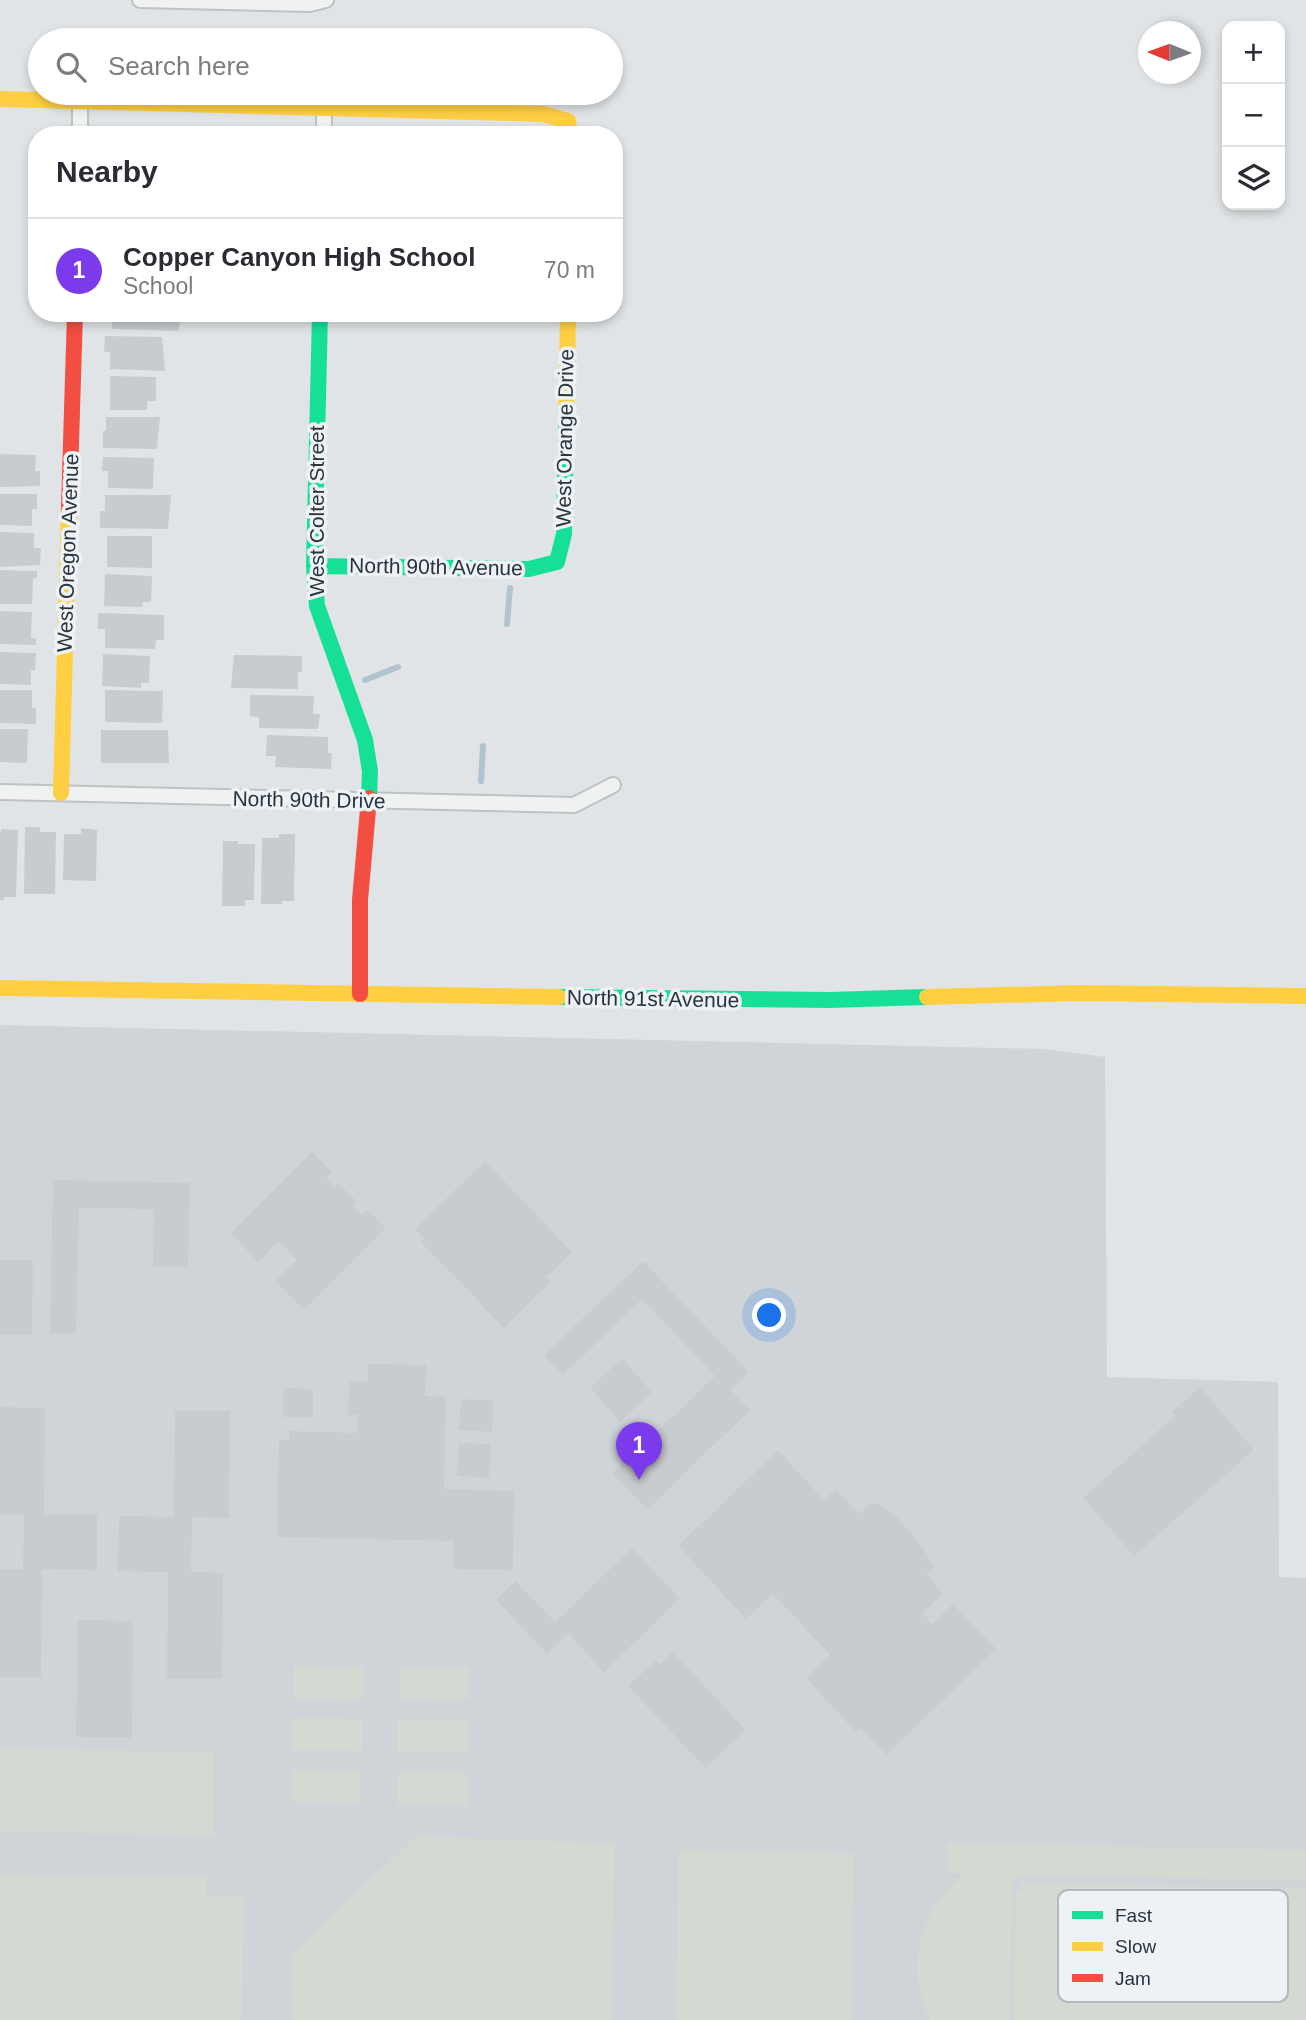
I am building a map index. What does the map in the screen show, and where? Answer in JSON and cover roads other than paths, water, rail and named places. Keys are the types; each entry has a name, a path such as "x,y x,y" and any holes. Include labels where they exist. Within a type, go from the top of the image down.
{"street":[{"path":"140,0 310,4 326,0"},
{"path":"0,99 28,100"},
{"path":"79,126 80,105"},
{"path":"243,105 543,114 565,126"},
{"path":"324,107 324,126"},
{"name":"West Oregon Avenue","path":"61,793 75,322"},
{"name":"West Colter Street","path":"320,322 314,566 317,606 365,740 370,771 360,900 360,994"},
{"name":"West Orange Drive","path":"557,562 564,534 568,322"},
{"name":"North 90th Avenue","path":"314,566 529,569 557,562"},
{"name":"North 90th Drive","path":"0,792 574,805 613,785"},
{"name":"North 91st Avenue","path":"0,988 706,1000 830,1000 1080,993 1306,996"}],"waterway":[{"path":"507,624 510,588"},
{"path":"365,680 398,667"},
{"path":"481,781 483,746"}],"place":[{"name":"Copper Canyon High School","path":"639,1480"}]}
